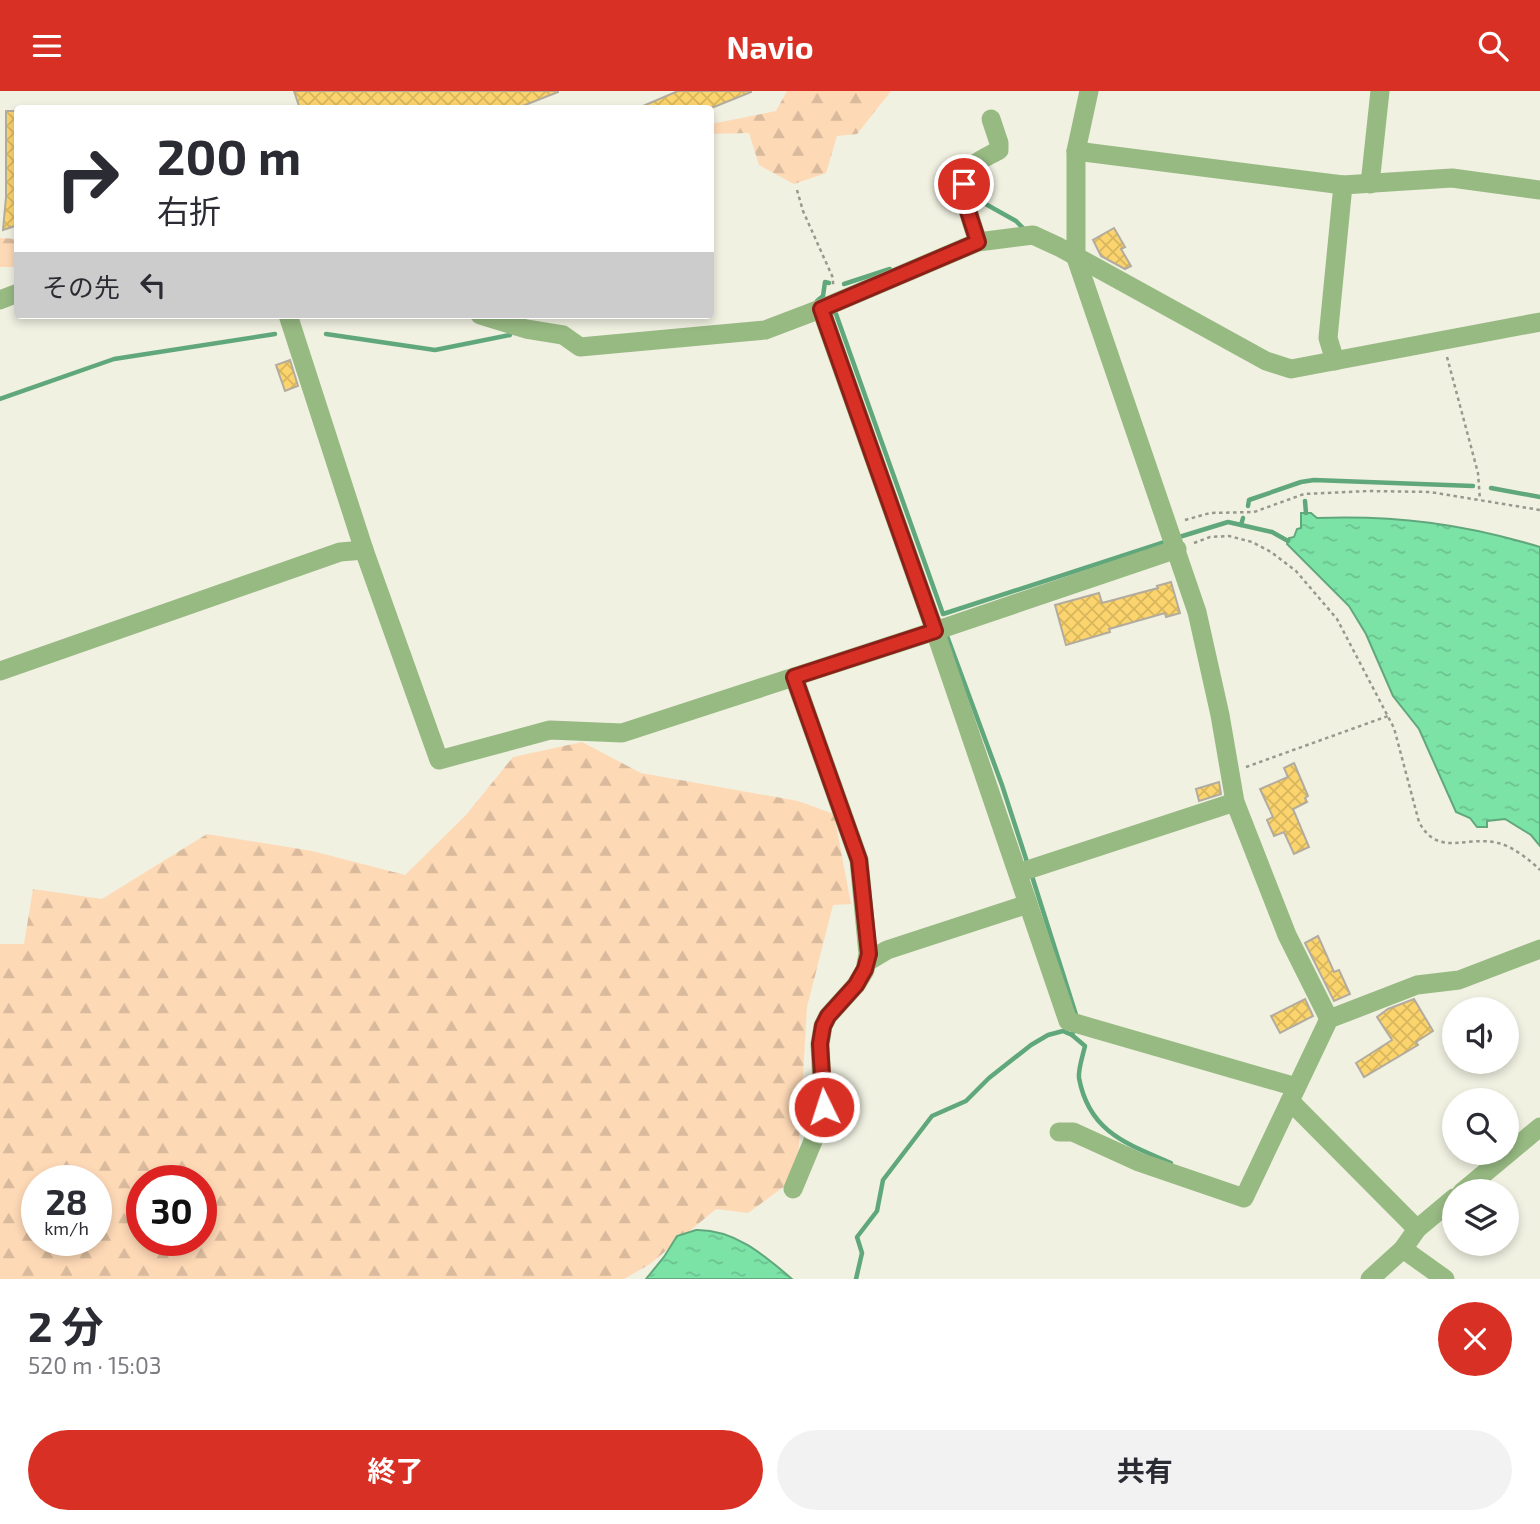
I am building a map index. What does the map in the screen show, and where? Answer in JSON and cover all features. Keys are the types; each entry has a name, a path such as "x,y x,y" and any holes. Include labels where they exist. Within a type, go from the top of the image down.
{"street":[{"path":"1089,91 1076,151 1076,258 1197,612 1235,802 1287,935 1329,1019"},
{"path":"1370,184 1380,91"},
{"path":"978,242 967,208 964,184 972,167 999,150 991,119"},
{"path":"1076,151 1343,185 1452,178 1540,190"},
{"path":"1333,356 1328,338 1343,185"},
{"path":"492,319 526,330 563,335 580,347 765,330 827,307 978,242 1029,234 1266,361 1292,369 1333,356 1540,322"},
{"path":"827,307 1068,1021 1293,1094 1417,1229"},
{"path":"289,319 364,550 439,760 550,730 622,733 1177,549"},
{"path":"0,671 340,552 364,550"},
{"path":"793,1189 818,1129 824,1107 820,1044 823,1026 828,1016 856,985 865,969 869,954 859,860 794,677"},
{"path":"1017,873 1235,802"},
{"path":"867,962 887,950 1028,904"},
{"path":"1059,1132 1073,1132 1139,1162 1244,1198 1329,1019 1417,985 1459,980 1540,949"},
{"path":"1478,1179 1540,1127"},
{"path":"1370,1279 1403,1249 1417,1229 1442,1208"},
{"path":"1403,1249 1445,1279"}],"path":[{"path":"797,190 803,211 833,278 827,307"},
{"path":"1443,340 1478,473 1480,500"},
{"path":"1168,524 1210,513 1254,512 1304,494 1368,491 1430,492 1540,510"},
{"path":"1177,549 1210,537 1229,536 1252,542 1288,565 1337,619 1388,716 1394,728 1419,822 1426,835 1439,843 1502,843 1540,870"},
{"path":"1230,772 1388,716"}],"green space":[{"path":"787,91 891,91 857,134 837,136 826,173 794,184 759,165 749,133 714,134 714,123 776,111"},
{"path":"0,238 14,239 14,267 0,267"},
{"path":"582,742 641,773 798,801 834,814 851,904 833,905 807,1007 797,1177 748,1213 716,1209 650,1264 624,1279 0,1279 0,944 24,944 33,889 102,899 207,834 312,851 405,875 466,815 513,757"}],"water":[{"path":"1301,513 1311,513 1317,518 1374,518 1430,523 1484,532 1540,547 1540,846 1531,835 1505,819 1487,821 1487,827 1477,827 1470,818 1456,812 1419,729 1393,696 1366,634 1349,606 1287,544 1289,538 1294,537 1297,529 1301,528"},
{"path":"696,1230 723,1234 748,1245 792,1279 646,1279 677,1236"}],"building":[{"path":"294,91 558,91 525,105 299,105"},
{"path":"678,91 751,91 714,107 645,105"},
{"path":"6,111 14,111 14,226 3,230 6,197"},
{"path":"1114,228 1125,247 1121,249 1131,266 1125,269 1101,256 1093,240"},
{"path":"290,360 298,386 285,391 276,365"},
{"path":"1171,582 1180,613 1166,617 1165,613 1066,645 1055,605 1099,593 1102,603"},
{"path":"1294,763 1308,796 1305,798 1307,802 1293,809 1309,847 1294,854 1284,832 1274,836 1267,820 1273,817 1260,789 1288,777 1284,768"},
{"path":"1219,782 1221,794 1199,801 1196,789"},
{"path":"1318,936 1334,972 1339,970 1350,994 1334,1001 1305,943"},
{"path":"1305,999 1313,1016 1280,1033 1271,1016"},
{"path":"1414,999 1433,1031 1416,1042 1418,1045 1364,1077 1356,1063 1392,1040 1377,1017 1388,1009"}],"waterway":[{"path":"957,204 953,189 960,191"},
{"path":"973,197 1016,221 1025,230"},
{"path":"844,284 890,269"},
{"path":"817,301 823,296 825,282 829,283"},
{"path":"831,310 836,314 943,614 1168,541"},
{"path":"0,399 114,359 275,334"},
{"path":"326,334 435,350 510,335"},
{"path":"1248,506 1249,500 1314,480 1473,486"},
{"path":"1491,488 1540,497"},
{"path":"1305,501 1306,513"},
{"path":"1241,525 1243,518"},
{"path":"1176,538 1228,522 1272,532 1288,541"},
{"path":"947,636 1002,785 1028,865"},
{"path":"1031,873 1077,1018"},
{"path":"1074,1030 1072,1035 1085,1046 1079,1078 1091,1111 1112,1134 1171,1163"},
{"path":"856,1279 862,1253 857,1237 877,1211 883,1180 932,1116 966,1101 989,1078 1048,1035 1063,1031 1072,1035"}],"route":[{"path":"824,1107 820,1066 823,1026 828,1016 856,985 865,969 869,954 855,843 794,677 935,631 821,309 978,242 967,208 964,184"}]}
